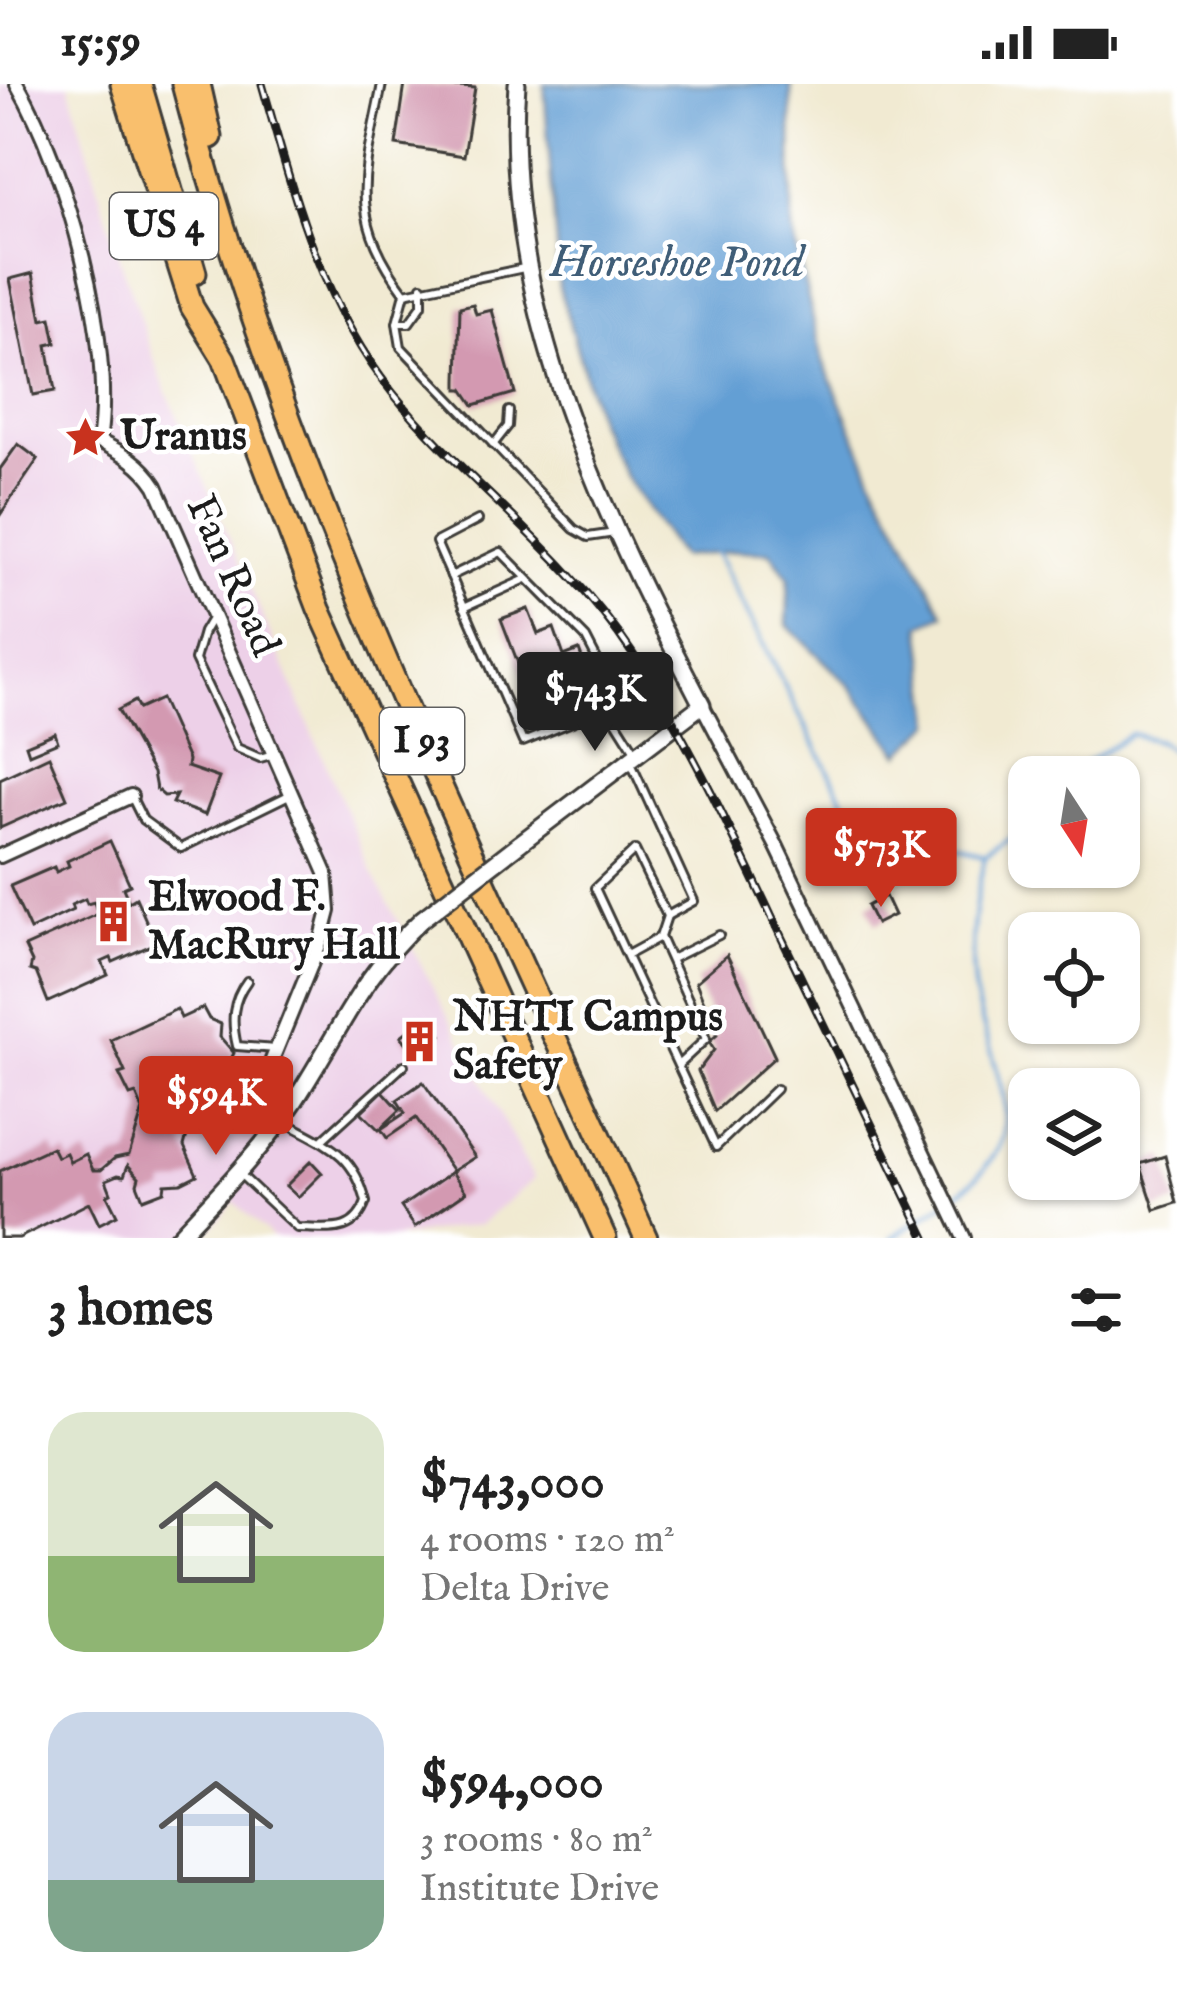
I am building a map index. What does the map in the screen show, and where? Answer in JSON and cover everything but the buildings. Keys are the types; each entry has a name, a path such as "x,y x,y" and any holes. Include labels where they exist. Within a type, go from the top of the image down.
{"highway":[{"name":"US 4","path":"122,84 192,308 224,359"},
{"name":"I 93","path":"140,84 224,359 319,610 605,1238"},
{"name":"I 93","path":"183,84 227,232 323,514 646,1238"},
{"path":"199,84 222,183 227,232"}],"street":[{"name":"Fan Road","path":"17,84 42,136 86,273 102,358 99,441 145,469 214,614 326,873 329,911 276,1049"},
{"path":"517,84 515,166 529,268 574,432 615,532 776,845 964,1238"},
{"path":"177,1238 286,1113 388,950 702,705"},
{"path":"0,856 131,796"},
{"path":"276,1049 272,1060 286,1113"}],"lane":[{"path":"382,84 361,191 382,262 405,293"},
{"path":"405,293 529,268"},
{"path":"397,323 409,323 418,314 422,286"},
{"path":"405,293 397,335 408,357 574,529 588,537 615,532"},
{"path":"493,445 508,426 509,411"},
{"path":"478,520 436,542 523,742 587,716 613,716"},
{"path":"451,576 500,552 586,638 603,671 613,716 694,901 667,916 660,937 626,956"},
{"path":"464,607 526,579"},
{"path":"214,614 202,632 195,660 237,748 260,758 276,754"},
{"path":"131,796 143,820 181,848 294,793"},
{"path":"667,916 635,850 595,888 716,1147 776,1089"},
{"path":"670,959 719,934"},
{"path":"660,937 706,1039 678,1065"},
{"path":"248,981 236,995 232,1027 236,1046 276,1049"},
{"path":"323,1139 404,1065"},
{"path":"238,1173 297,1228 346,1227 362,1214 363,1189 349,1163 286,1113"}],"shaded area":[{"path":"0,84 69,84 114,243 160,376 372,872 534,1179 480,1224 394,1238 273,1238 234,1202 203,1238 0,1238"}],"water":[{"name":"Horseshoe Pond","path":"544,84 791,84 792,230 823,361 875,482 944,614 921,625 933,723 900,754 850,686 787,625 789,578 770,552 680,557 624,475 598,421 559,287"}],"waterway":[{"path":"716,553 854,820 863,827 985,857"},
{"path":"1096,756 1131,734 1158,741 1177,755"},
{"path":"892,1238 977,1177 998,1149 1004,1132 1002,1092 977,1005 972,955 985,857 1008,841"}],"railway":[{"path":"262,84 312,245 346,321 367,357 421,426 577,583 632,653 726,821 926,1238"}],"place":[{"name":"Uranus","path":"86,437"},
{"name":"Elwood F. MacRury Hall","path":"114,922"},
{"name":"NHTI Campus Safety","path":"419,1042"}]}
